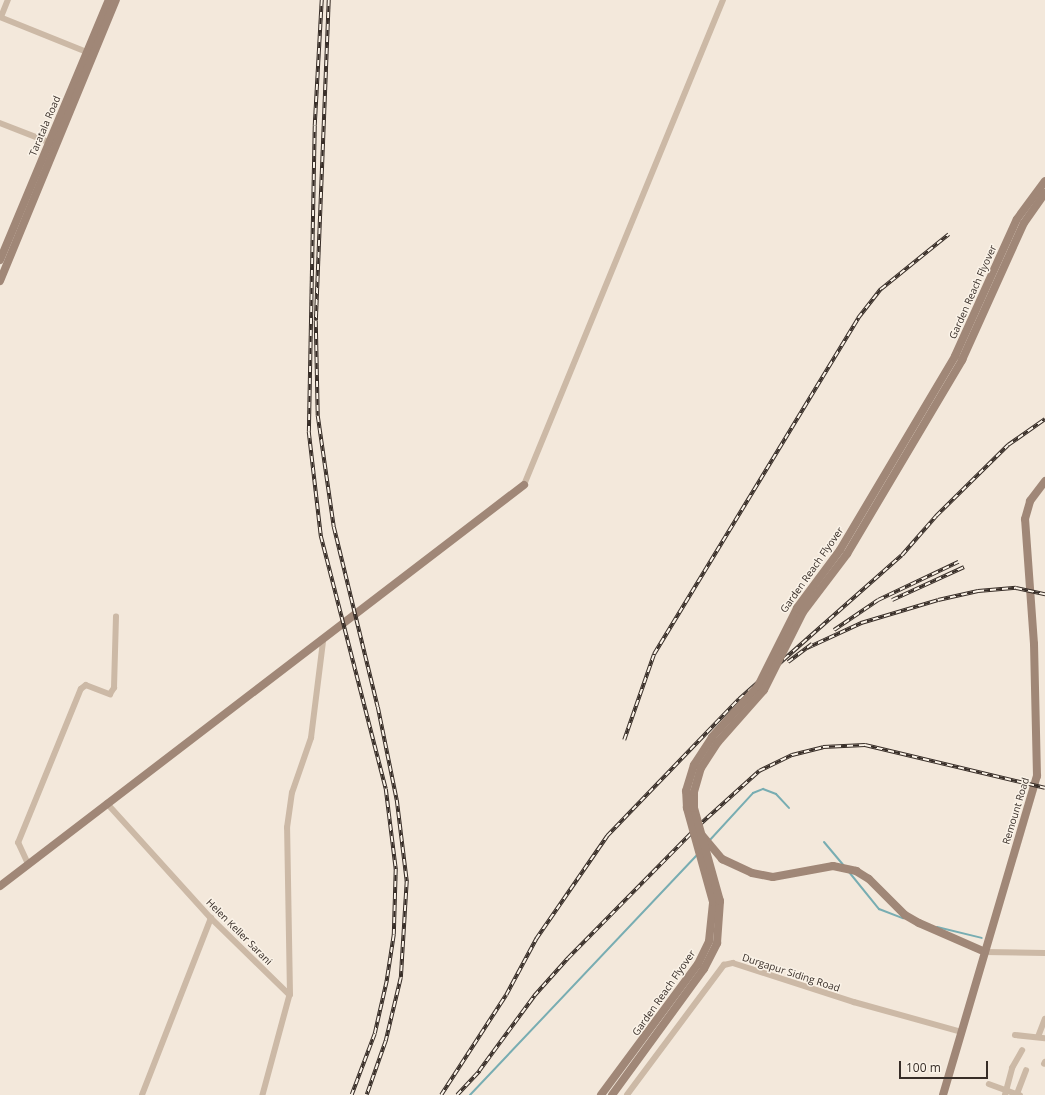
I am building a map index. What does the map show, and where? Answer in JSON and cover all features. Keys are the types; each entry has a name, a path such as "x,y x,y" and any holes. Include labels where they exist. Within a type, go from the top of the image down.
{"main road":[{"name":"Taratala Road","path":"0,260 109,0"},
{"path":"0,281 116,0"},
{"name":"Garden Reach Flyover","path":"601,1095 698,964 709,941 713,902 686,808 686,791 694,765 712,737 758,686 796,608 840,550 955,356 1017,219 1045,181"},
{"name":"Garden Reach Flyover","path":"612,1095 704,968 717,943 720,901 699,832 694,792 704,761 764,690 803,612 847,554 962,360 1021,228 1045,192"},
{"name":"Remount Road","path":"943,1095 1037,776 1034,644 1025,519 1030,501 1045,481"},
{"path":"0,886 107,803 323,642 370,600 524,485"},
{"path":"699,832 722,859 752,874 773,877 833,866 856,871 883,890 905,915 971,947 985,952"}],"street":[{"path":"8,0 0,17 87,52"},
{"path":"524,485 723,0"},
{"path":"0,122 49,142"},
{"path":"28,864 18,843 81,689 86,684 110,694 114,688 116,617"},
{"path":"263,1095 290,995 288,820 292,793 311,738 323,642"},
{"name":"Helen Keller Sarani","path":"107,803 211,918 290,995"},
{"path":"142,1095 211,918"},
{"path":"985,952 1045,953"},
{"name":"Durgapur Siding Road","path":"627,1095 724,965 733,963 847,1000 962,1032"},
{"path":"1038,1037 1045,1019"},
{"path":"1015,1035 1045,1038"},
{"path":"1006,1093 1012,1068 1022,1051"},
{"path":"989,1084 1006,1093 1019,1095 1026,1071"}],"waterway":[{"path":"709,841 753,793 763,789 776,794 789,808"},
{"path":"824,842 844,866"},
{"path":"470,1095 697,855"},
{"path":"849,872 879,909 903,918"},
{"path":"937,927 982,938"}],"railway":[{"path":"322,0 315,126 309,432 321,536 386,789 396,869 394,935 387,981 375,1034 352,1095"},
{"path":"329,0 316,321 318,416 334,527 378,707 397,800 407,881 401,978 386,1041 367,1095"},
{"path":"624,740 654,654 858,318 881,289 949,234"},
{"path":"441,1095 506,995 536,939 607,836 739,699 902,555 936,516 1008,445 1045,419"},
{"path":"834,630 878,600 958,562"},
{"path":"892,600 964,567"},
{"path":"807,648 861,623 938,600 978,591 1016,588 1045,594"},
{"path":"788,662 812,644"},
{"path":"457,1095 479,1071 534,996 568,958 698,826 759,771 792,755 823,747 865,745 1045,788"}]}
